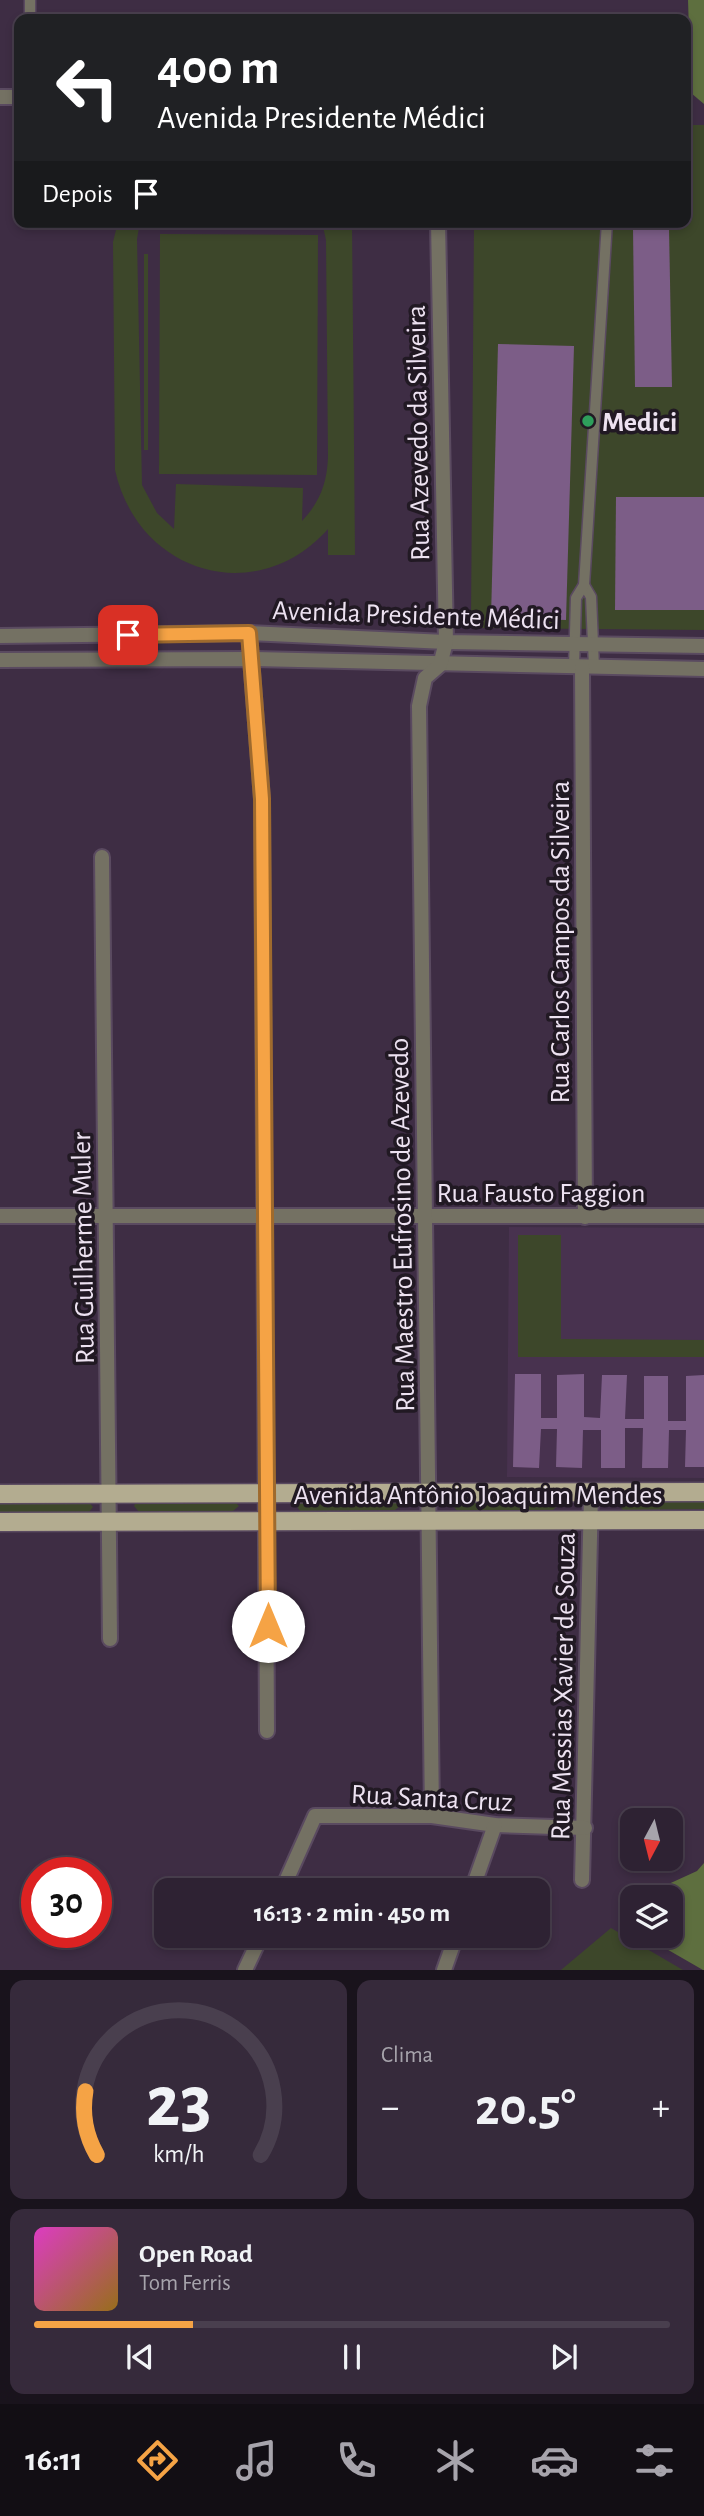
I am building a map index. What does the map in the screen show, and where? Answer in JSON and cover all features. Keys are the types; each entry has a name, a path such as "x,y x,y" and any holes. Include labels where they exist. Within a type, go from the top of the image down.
{"main road":[{"name":"Avenida Antônio Joaquim Mendes","path":"0,1494 704,1492"},
{"name":"Avenida Antônio Joaquim Mendes","path":"0,1522 704,1520"}],"street":[{"name":"Rua Azevedo da Silveira","path":"438,228 446,642"},
{"name":"Avenida Presidente Médici","path":"0,636 249,633 446,642 704,646"},
{"path":"249,633 262,799 263,1217 268,1495 267,1731"},
{"path":"103,636 104,660"},
{"name":"Rua Maestro Eufrosino de Azevedo","path":"432,1816 419,706 425,678 440,665 446,642"},
{"name":"Avenida Presidente Médici","path":"0,660 250,659 704,669"},
{"name":"Rua Carlos Campos da Silveira","path":"584,667 585,1217"},
{"name":"Rua Guilherme Muler","path":"102,857 110,1639"},
{"name":"Rua Fausto Faggion","path":"0,1216 704,1216"},
{"name":"Rua Messias Xavier de Souza","path":"582,1880 591,1494"},
{"name":"Rua Santa Cruz","path":"288,1878 316,1816 432,1816 495,1825 585,1828"},
{"path":"476,1878 495,1825"},
{"path":"245,1970 255,1948"},
{"path":"444,1970 452,1948"}],"lane":[{"path":"584,667 575,644 576,598 584,585 607,228"},
{"path":"584,585 591,597 593,645 584,667"}],"shaded area":[{"path":"509,1227 704,1228 704,1478 507,1477"}],"green space":[{"path":"688,0 704,0 704,104 691,93 691,14 688,14"},
{"name":"Medici","path":"691,125 704,125 704,630 479,628 471,621 474,228 691,228"},
{"path":"116,228 139,228 142,485 157,513 174,529 176,484 303,488 302,521 314,507 324,484 328,457 326,240 323,228 352,228 355,555 328,555 328,529 299,554 268,568 235,573 204,568 174,555 148,534 128,506 115,470 113,242"},
{"path":"160,234 318,235 317,475 159,474"},
{"path":"144,254 148,254 148,450 144,450"},
{"path":"518,1235 561,1235 561,1339 704,1340 704,1357 518,1357"},
{"path":"704,1499 704,1509 623,1510 618,1504 620,1500"},
{"path":"396,1500 400,1506 395,1510 300,1511 296,1505 297,1502"},
{"path":"88,1501 93,1507 89,1512 0,1513 0,1502"},
{"path":"234,1501 239,1506 233,1511 139,1512 134,1506 136,1502"},
{"path":"553,1501 557,1506 552,1511 458,1512 453,1506 458,1502"},
{"path":"704,1863 704,1970 665,1948 683,1948 683,1885 666,1885 697,1871"},
{"path":"611,1928 620,1933 620,1948 645,1948 683,1970 561,1970"}],"building":[{"path":"633,228 669,228 672,387 635,387"},
{"path":"498,344 574,346 566,620 491,618"},
{"path":"616,497 704,497 704,610 615,610"},
{"path":"515,1374 541,1374 541,1418 557,1418 557,1375 584,1374 584,1417 600,1418 602,1375 627,1375 625,1419 644,1419 644,1376 668,1376 668,1421 686,1421 686,1376 704,1375 704,1467 685,1467 686,1430 669,1430 668,1468 642,1468 643,1428 625,1428 625,1468 601,1468 601,1430 583,1430 582,1468 556,1467 557,1429 541,1429 539,1468 513,1467"}],"place":[{"name":"Medici","path":"588,421"}],"route":[{"path":"128,635 249,633 260,745 262,799 268,1626"}]}
